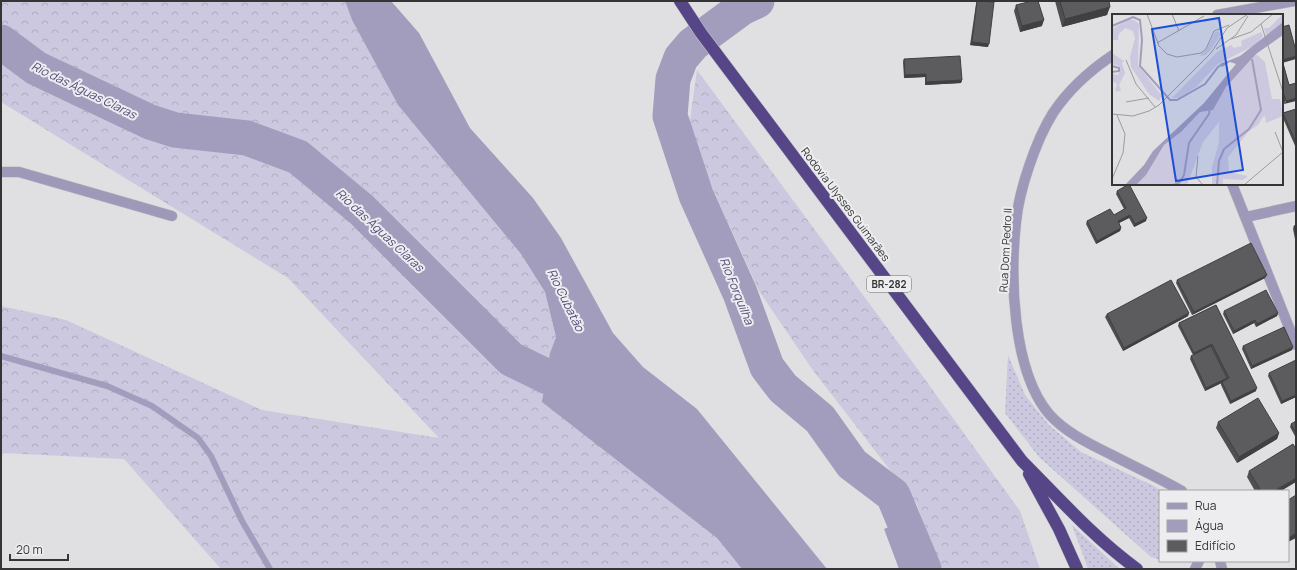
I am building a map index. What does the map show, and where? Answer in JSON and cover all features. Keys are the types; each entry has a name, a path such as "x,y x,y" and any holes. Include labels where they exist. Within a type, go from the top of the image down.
{"highway":[{"name":"Rodovia Ulysses Guimarães","path":"680,1 701,33 1022,461 1099,539 1137,569"},
{"name":"Rodovia Ulysses Guimarães","path":"1022,461 1059,530 1077,569"}],"street":[{"path":"1222,14 1294,1"},
{"name":"Rua Dom Pedro II","path":"1112,56 1090,71 1070,90 1053,113 1044,130 1027,173 1020,198 1016,221 1014,288 1018,339 1029,376 1038,396 1048,413 1058,424 1070,433 1180,490"},
{"path":"1,172 19,172 172,216"},
{"path":"1232,185 1296,345"},
{"path":"1246,217 1296,206"}],"green space":[{"path":"1,1 345,1 352,20 398,105 521,254 545,292 556,337 550,353 717,538 742,569 221,569 124,459 3,453 1,457 1,306 66,320 262,410 439,438 288,278 1,102"},
{"path":"697,70 919,371 1020,511 1040,569 940,569 917,505 812,369 759,291 688,134"},
{"path":"1008,355 1025,395 1049,425 1081,452 1160,490 1159,490 1159,560 1151,557 1039,457 1005,413"},
{"path":"1072,525 1120,569 1088,569"}],"water":[{"name":"Rio Cubatão","path":"345,1 391,1 419,33 470,128 533,198 561,238 613,333 643,367 697,409 827,569 742,569 717,538 542,402 550,353 556,337 545,292 521,254 398,105 352,20"},
{"path":"914,516 935,569 899,569 884,529"}],"building":[{"path":"977,1 994,2 989,44 972,42"},
{"path":"1038,1 1044,20 1022,26 1016,5"},
{"path":"1060,1 1109,1 1110,7 1065,19"},
{"path":"1289,25 1296,56 1283,60 1283,27"},
{"path":"960,56 962,80 926,82 926,74 905,75 904,59"},
{"path":"1283,64 1289,85 1296,83 1296,98 1286,101 1283,92"},
{"path":"1296,109 1296,143 1283,113"},
{"path":"1130,185 1147,218 1135,224 1130,215 1118,221 1121,228 1097,241 1087,221 1110,209 1114,215 1126,208 1117,191"},
{"path":"1296,225 1296,236 1294,226"},
{"path":"1251,243 1267,275 1194,312 1177,280"},
{"path":"1171,280 1189,313 1124,348 1107,314"},
{"path":"1266,290 1278,313 1257,324 1255,320 1234,331 1224,311"},
{"path":"1216,305 1257,388 1231,401 1222,382 1229,378 1212,344 1194,353 1179,323"},
{"path":"1284,327 1293,347 1252,366 1243,346"},
{"path":"1211,346 1227,378 1206,388 1191,356"},
{"path":"1296,360 1296,395 1282,401 1269,373"},
{"path":"1258,398 1279,433 1239,457 1218,422"},
{"path":"1296,421 1296,433 1291,424"},
{"path":"1293,444 1296,449 1296,478 1276,490 1260,490 1249,471"},
{"path":"1296,495 1296,533 1289,537 1289,499"}],"waterway":[{"name":"Rio Forquilha","path":"757,1 742,8 693,44 681,58 673,79 670,116 696,195 740,293 767,367 783,388 820,419 852,464 893,495 924,569"},
{"name":"Rio das Águas Claras","path":"1,42 36,68 150,122 175,130 247,138 298,157 362,210 511,359 548,377 592,387"},
{"path":"1,356 107,386 152,406 198,438 211,456 242,521 270,569"}]}
